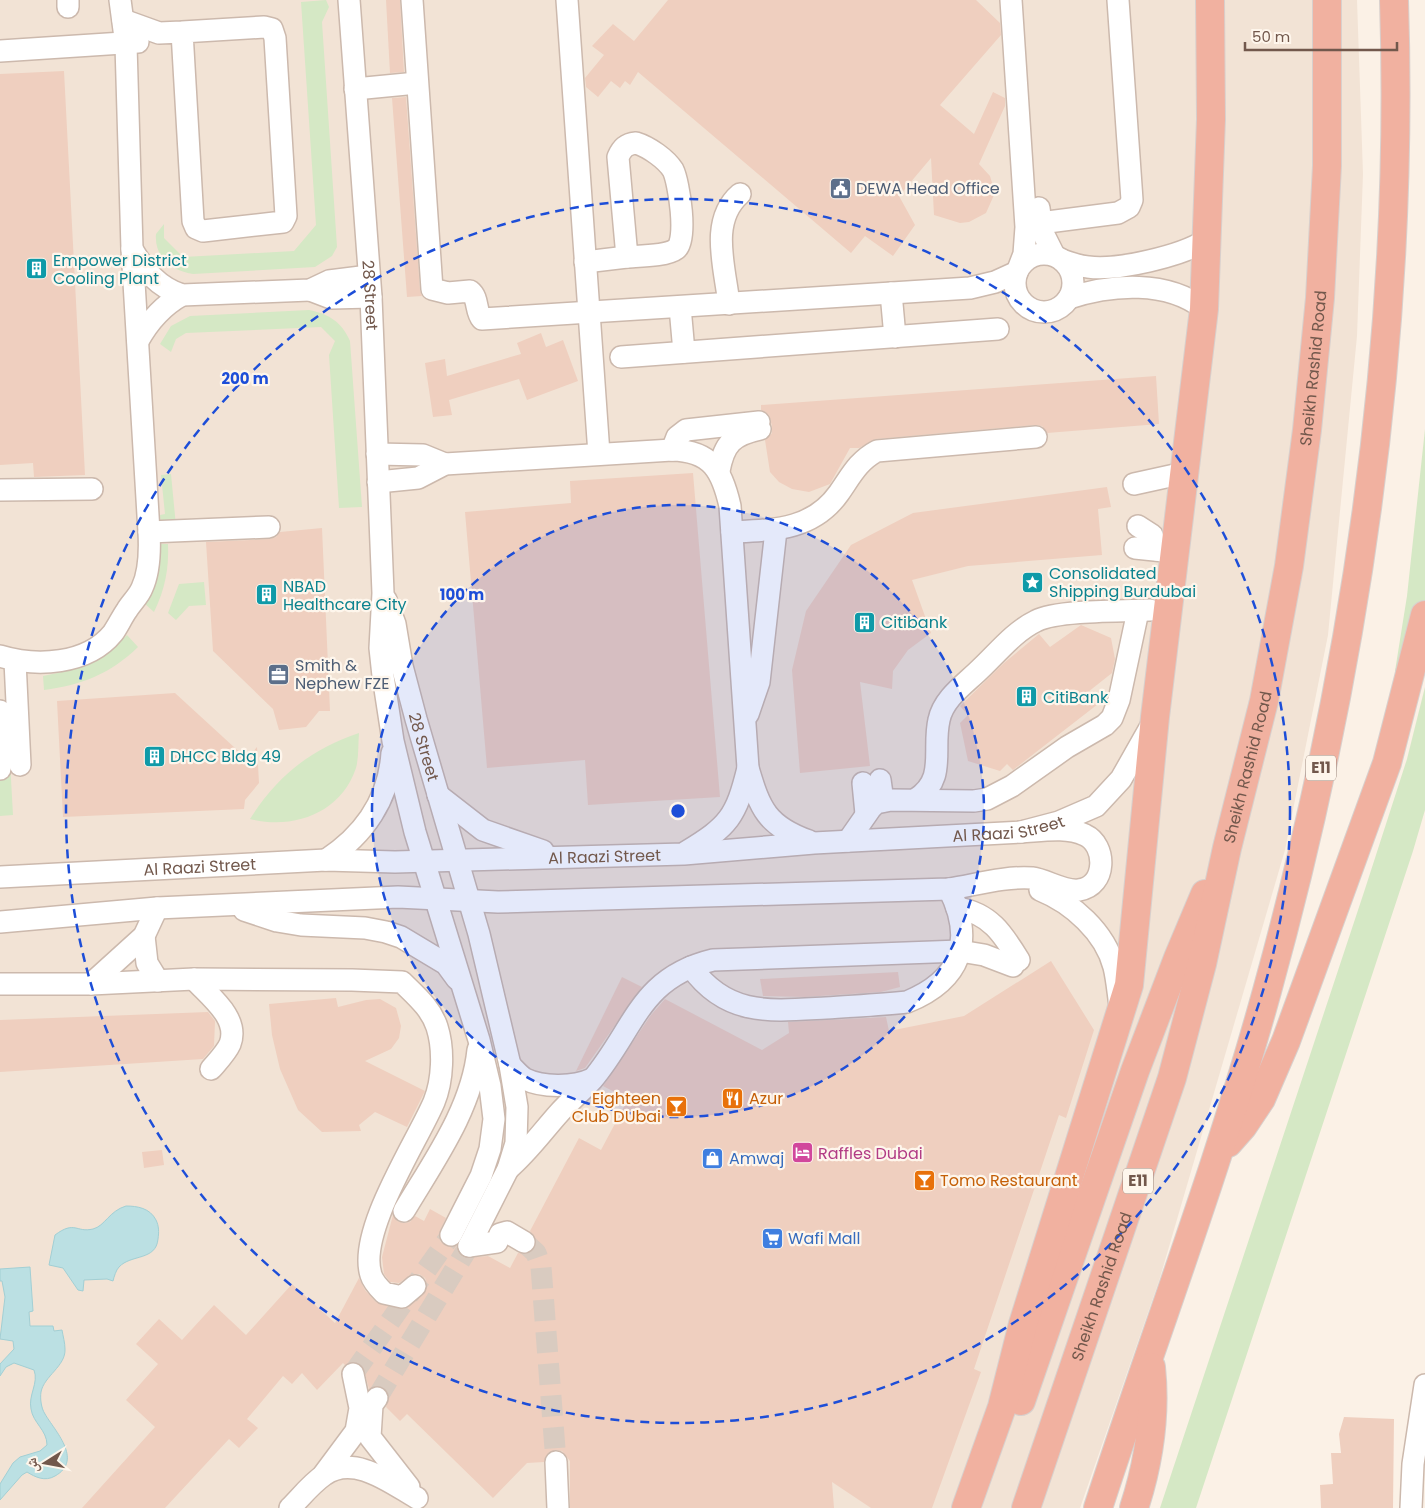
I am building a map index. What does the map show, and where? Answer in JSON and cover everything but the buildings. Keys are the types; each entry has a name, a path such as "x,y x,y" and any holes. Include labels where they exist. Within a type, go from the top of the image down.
{"highway":[{"path":"966,1508 1002,1407 1023,1324 1129,985 1167,610 1166,551 1183,478 1204,309 1211,119 1210,0"},
{"name":"Sheikh Rashid Road","path":"1026,1508 1172,1078 1202,964 1264,701 1289,566 1307,430 1320,298 1327,166 1327,0"},
{"name":"E11","path":"1098,1508 1149,1353 1179,1275 1220,1151 1267,994 1292,898 1334,707 1360,554 1383,371 1393,235 1396,138 1394,0"},
{"path":"1220,1151 1242,1126 1261,1098 1278,1063 1387,763 1425,615"},
{"path":"984,1508 1150,1030 1201,903 1228,848"},
{"path":"950,1508 1004,1363 1023,1324"},
{"path":"1134,1508 1146,1464 1152,1420 1149,1353"}],"street":[{"name":"28 Street","path":"348,0 371,297 383,593 380,648 386,703 393,741 424,861 461,986"},
{"path":"412,0 432,289 448,294 470,291 476,296 480,318 485,320 970,288 995,282 1018,269 1034,255 1058,257 1080,266 1098,268 1162,258 1187,251 1206,240"},
{"path":"567,0 599,454"},
{"path":"1011,0 1026,226 1024,254 1015,282 1020,300"},
{"path":"1024,0 1040,223 1045,240 1072,273 1072,290 1069,298"},
{"path":"1040,223 1118,213 1129,206 1132,200 1118,0"},
{"path":"122,6 159,34"},
{"path":"17,766 14,660 49,662 70,658 90,650 112,634 142,588 149,561 132,249 126,45 122,6"},
{"path":"0,51 126,45 159,34 182,32 264,26 272,29 275,38 286,216 283,222 203,230 196,228 182,32"},
{"path":"355,89 417,83"},
{"path":"585,262 671,252 680,246 683,236 675,175 667,163 644,145 636,143 628,144 621,150 618,157 627,257"},
{"path":"729,304 721,224 731,202 740,194"},
{"path":"132,249 150,276 165,288 182,295 310,290 331,298 371,297"},
{"path":"310,290 329,281 369,276"},
{"path":"970,288 996,292 1020,300 1027,307 1045,313 1055,310 1069,298 1098,291 1148,288 1173,292 1204,309"},
{"path":"891,293 895,337"},
{"path":"138,341 152,319 168,304 182,295"},
{"path":"680,307 684,352"},
{"path":"621,357 998,329"},
{"path":"672,450 676,437 686,430 760,425 743,433 729,443 721,459 718,471"},
{"path":"732,532 776,530 803,523 827,508 860,463 877,451 1036,437"},
{"path":"378,482 418,478 445,464 599,454 672,450 698,454 709,461 718,471 728,500 732,532 748,768 759,802 769,818 790,834 814,843"},
{"path":"377,454 423,455 445,464"},
{"path":"1134,488 1183,478"},
{"path":"0,490 92,489"},
{"path":"1138,526 1152,535 1166,551"},
{"path":"149,536 269,527"},
{"path":"745,721 759,682 776,530"},
{"path":"149,536 205,538"},
{"path":"1135,548 1166,551"},
{"name":"28 Street","path":"383,593 395,624 409,694 469,900 510,1065 517,1107 516,1143 508,1169"},
{"path":"737,606 766,621"},
{"path":"916,799 926,793 935,779 937,729 943,709 956,692 1018,633 1033,623 1050,616 1167,610"},
{"path":"848,841 866,814 876,803 875,788 916,799 974,801 987,798 1012,786 1067,747 1105,725 1112,718 1119,700 1138,611"},
{"path":"0,711 17,766"},
{"name":"Al Raazi Street","path":"0,877 326,860 424,861 578,855 684,854 814,843 1021,832 1059,822 1096,806 1121,779 1155,717"},
{"path":"326,860 353,839 377,807 388,779 393,741"},
{"path":"684,854 724,827 734,813 741,797 748,768"},
{"path":"438,795 466,819 491,834 537,851 578,855"},
{"path":"0,922 157,908 398,898 498,902 953,899 1006,880 1032,878 1080,890 1091,885 1101,870 1099,850 1088,836 1070,831 1021,832"},
{"path":"1006,880 1042,891 1064,903 1097,933 1114,966 1121,1015"},
{"path":"691,967 707,986 719,995 731,1002 759,1010 886,1005 907,1002 926,994 942,982 951,971 960,952 962,934 953,899"},
{"path":"524,1242 507,1232 500,1234 497,1242 469,1246 508,1169 526,1153 560,1112 592,1079 651,994 670,977 691,967 713,960 960,952 984,955 1016,963 993,923 953,899"},
{"path":"234,906 277,921 301,925 365,928 386,932 401,937 446,964 454,972 461,986 479,1040 490,1086 494,1119 490,1150 481,1176 451,1235"},
{"path":"91,984 144,936 157,908"},
{"path":"144,936 147,963 158,981"},
{"path":"194,979 218,1004 232,1027 229,1046 211,1069"},
{"path":"0,984 91,984 194,979 402,982 426,1005 437,1026 441,1047 441,1073 434,1102 381,1212 371,1238 369,1267 371,1276 384,1293 402,1297 415,1286"},
{"path":"404,1211 446,1140 471,1086 479,1040"},
{"path":"510,1065 524,1078 535,1082 567,1086 579,1085 592,1079"},
{"path":"290,1508 324,1474 356,1431 360,1408 353,1374"},
{"path":"1411,1508 1419,1464 1424,1396"},
{"path":"377,1398 372,1405 370,1438 422,1503"},
{"path":"558,1508 563,1465 571,1508"},
{"path":"324,1474 350,1468 363,1470 376,1474 422,1503"}],"shaded area":[{"path":"0,0 1357,0 1363,174 1357,336 1328,635 1285,850 1159,1281 1080,1508 0,1508"}],"green space":[{"path":"326,0 329,7 322,22 337,247 332,256 315,267 193,274 178,270 166,262 158,250 156,234 164,224 164,238 183,257 294,251 316,225 301,2"},
{"path":"309,310 334,320 347,334 350,341 362,507 339,508 329,355 335,341 321,327 186,333 176,339 171,352 160,344 171,326 190,316"},
{"path":"1425,429 1425,606 1409,674 1395,671 1407,596"},
{"path":"171,474 176,526 161,527 160,515 165,514 161,475"},
{"path":"154,544 168,544 168,553 164,587 154,612 144,603"},
{"path":"204,582 206,605 189,606 176,620 168,613 179,584"},
{"path":"127,635 138,647 117,664 95,677 71,685 44,690 43,676 67,671 88,663 118,644"},
{"path":"1425,687 1425,810 1413,851 1196,1508 1160,1508 1407,759"},
{"path":"359,733 356,768 349,784 327,807 299,820 267,822 250,819 272,790 297,766 326,747"},
{"path":"10,761 13,815 0,816 0,779"}],"water":[{"path":"126,1206 147,1210 156,1220 158,1236 153,1251 124,1263 117,1270 113,1281 107,1279 84,1280 83,1291 78,1290 63,1268 49,1265 55,1235 67,1228 93,1229 101,1225 115,1211"},
{"path":"30,1267 33,1311 29,1312 30,1326 53,1326 54,1331 62,1330 64,1340 65,1349 62,1361 43,1386 41,1397 44,1412 64,1445 67,1462 63,1469 48,1479 33,1476 27,1472 22,1475 0,1500 0,1484 13,1463 20,1457 40,1451 47,1445 45,1435 32,1414 30,1404 35,1380 34,1370 14,1363 6,1367 0,1376 0,1364 14,1349 13,1341 0,1339 5,1297 2,1281 0,1281 0,1269"}],"tunnel":[{"path":"353,1374 451,1235"},
{"path":"524,1242 536,1253 541,1267 556,1462"},
{"path":"377,1398 469,1246"}],"place":[{"name":"DEWA Head Office","path":"840,188"},
{"name":"Empower District Cooling Plant","path":"37,269"},
{"name":"Consolidated Shipping Burdubai","path":"1033,582"},
{"name":"NBAD Healthcare City","path":"267,595"},
{"name":"Citibank","path":"865,622"},
{"name":"Smith & Nephew FZE","path":"279,674"},
{"name":"CitiBank","path":"1027,697"},
{"name":"DHCC Bldg 49","path":"154,756"},
{"name":"Azur","path":"733,1098"},
{"name":"Eighteen Club DUbai","path":"677,1107"},
{"name":"Raffles Dubai","path":"802,1153"},
{"name":"Amwaj","path":"713,1158"},
{"name":"Tomo Restaurant","path":"924,1180"},
{"name":"Wafi Mall","path":"772,1238"}]}
